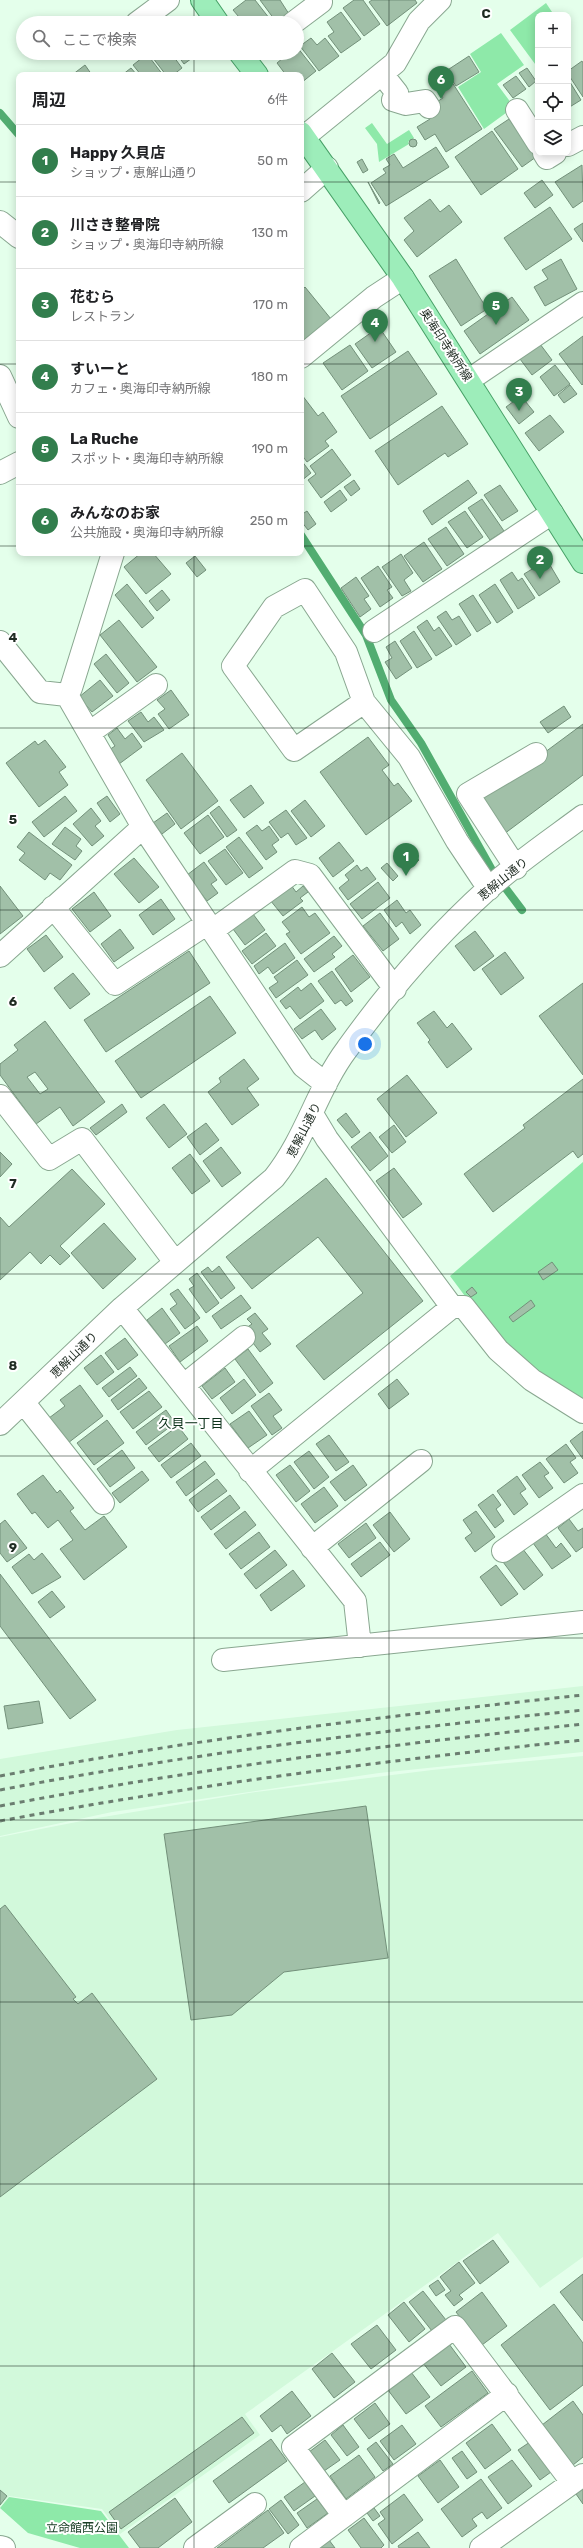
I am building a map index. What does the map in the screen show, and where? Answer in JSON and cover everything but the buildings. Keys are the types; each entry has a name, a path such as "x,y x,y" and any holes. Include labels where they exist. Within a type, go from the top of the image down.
{"main road":[{"path":"202,0 213,16"},
{"name":"奥海印寺納所線","path":"304,136 403,278 470,380 583,562"}],"street":[{"path":"146,16 168,0"},
{"path":"304,134 395,63 419,21 440,0"},
{"path":"302,16 321,2"},
{"path":"382,74 397,93 393,100 406,104 425,101 429,108"},
{"path":"517,110 535,136"},
{"path":"571,143 583,137"},
{"path":"304,188 327,168"},
{"path":"0,222 16,235"},
{"path":"304,355 374,297 403,278"},
{"path":"470,380 583,303"},
{"path":"0,376 16,406"},
{"path":"0,472 16,464"},
{"path":"374,630 552,512"},
{"path":"67,695 71,688 112,556"},
{"path":"364,702 294,750 234,666 274,607 305,590 346,652 364,702 410,757 458,841 501,879"},
{"path":"0,642 40,692 67,695"},
{"path":"89,733 156,684"},
{"path":"67,695 142,827 211,927 303,1066 326,1084"},
{"path":"501,879 468,794 536,754"},
{"name":"恵解山通り","path":"0,1424 122,1308 274,1178 291,1157 326,1084 346,1050 395,989 449,926 501,879 583,816"},
{"path":"0,956 142,827"},
{"path":"53,907 115,984 211,927 295,871 310,875 395,989"},
{"path":"0,1096 49,1159 82,1139 175,1262"},
{"path":"312,1114 327,1139 452,1307"},
{"path":"250,1471 452,1307 464,1307 498,1350 532,1380 583,1412"},
{"path":"122,1308 184,1385 250,1471 355,1601 360,1646"},
{"path":"184,1385 244,1337"},
{"path":"24,1402 103,1503"},
{"path":"312,1548 421,1461"},
{"path":"504,1551 583,1495"},
{"path":"223,1660 583,1622"},
{"path":"344,2516 293,2447 455,2327 507,2394 578,2478 481,2548"},
{"path":"301,2548 507,2394"},
{"path":"195,2548 256,2504"}],"shaded area":[{"path":"583,1686 583,1752 379,1773 112,1812 0,1836 0,1759 177,1730"},
{"path":"583,1756 583,2257 540,2288 498,2233 245,2414 260,2435 120,2534 102,2509 9,2496 0,2507 0,1837 97,1818 249,1793 432,1770"}],"green space":[{"path":"546,3 552,12 535,12 535,64 510,30"},
{"path":"501,33 524,65 497,84 514,107 484,129 458,87 481,72 470,54"},
{"path":"372,123 387,144 409,130 414,138 408,142 409,144 379,162 377,144 365,128"},
{"path":"583,1162 583,1404 500,1343 450,1276"},
{"name":"立命館西公園","path":"9,2497 101,2511 129,2548 80,2548 28,2533 0,2508"}],"waterway":[{"path":"0,113 16,132"},
{"path":"304,540 366,635 391,700 421,743 492,870 522,910"}],"railway":[{"path":"0,1776 217,1740 363,1720 583,1695"},
{"path":"0,1790 217,1754 363,1734 583,1710"},
{"path":"0,1806 218,1769 364,1749 583,1724"},
{"path":"0,1821 145,1796 291,1774 583,1740"}],"place":[{"name":"みんなのお家","path":"441,99"},
{"name":"La Ruche","path":"496,325"},
{"name":"すいーと","path":"375,342"},
{"name":"花むら","path":"519,411"},
{"name":"川さき整骨院","path":"540,579"},
{"name":"Happy 久貝店","path":"406,876"}],"district":[{"name":"久貝一丁目","path":"191,1423"}]}
